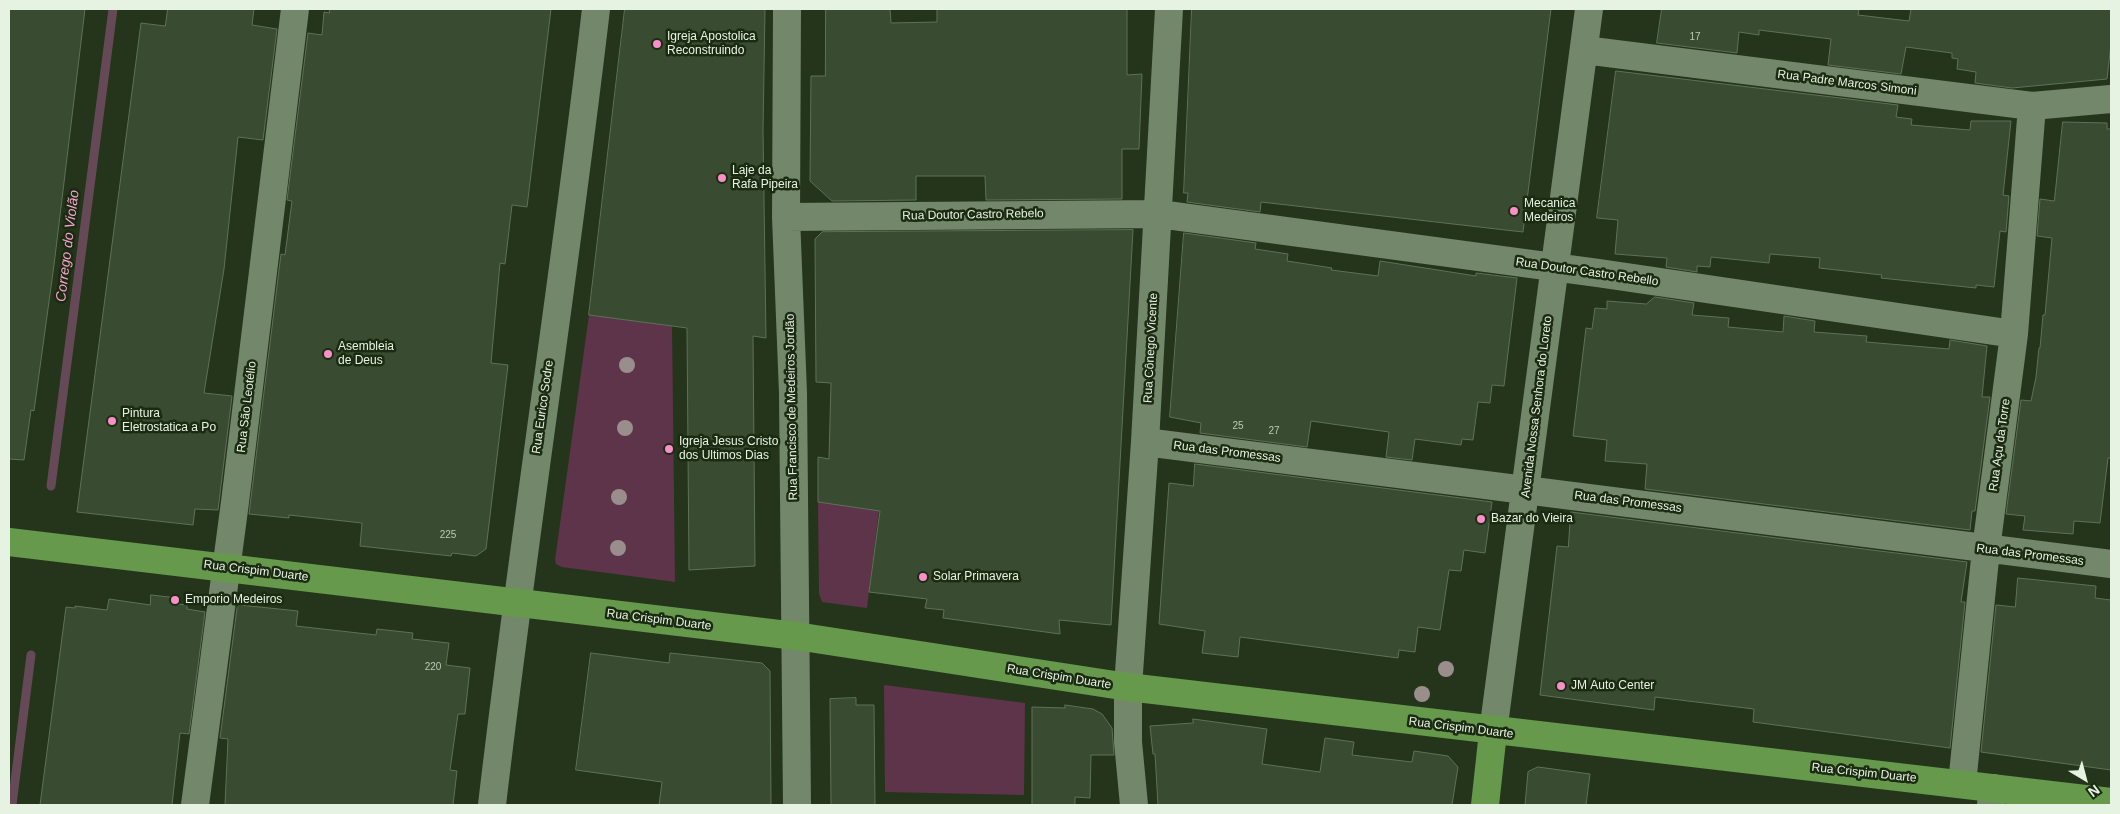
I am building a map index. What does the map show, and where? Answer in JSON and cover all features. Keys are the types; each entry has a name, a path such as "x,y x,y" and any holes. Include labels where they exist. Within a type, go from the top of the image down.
{"main road":[{"name":"Rua Crispim Duarte","path":"9,542 796,636 1128,687 1493,732 1962,784 1992,796 2111,802"},
{"name":"Avenida Nossa Senhora do Loreto","path":"1485,805 1493,732"}],"street":[{"name":"Rua São Leotélio","path":"195,805 227,567 295,9"},
{"name":"Rua Eurico Sodre","path":"492,805 516,603 584,111 596,9"},
{"name":"Rua Francisco de Medeiros Jordão","path":"787,9 786,217 793,393 797,805"},
{"name":"Rua Cônego Vicente","path":"1134,805 1128,742 1128,687 1146,442 1169,9"},
{"name":"Avenida Nossa Senhora do Loreto","path":"1493,732 1589,9"},
{"name":"Rua Padre Marcos Simoni","path":"1584,50 2032,106 2111,99"},
{"name":"Rua Açu da Torre","path":"1962,784 1986,549 2014,334 2032,106"},
{"name":"Rua Doutor Castro Rebelo","path":"786,217 1159,214"},
{"name":"Rua Doutor Castro Rebello","path":"1159,214 1555,267 2014,334"},
{"name":"Rua das Promessas","path":"1146,442 2111,564"}],"shaded area":[{"path":"589,315 672,326 675,582 562,567 556,564 555,560"},
{"path":"818,502 879,510 867,608 822,602 819,594"},
{"path":"884,685 1025,703 1024,795 885,792"}],"building":[{"path":"9,9 85,9 54,265 34,411 31,410 24,460 9,459"},
{"path":"168,9 254,9 252,25 277,29 263,140 238,137 224,269 204,393 232,396 218,510 195,509 193,525 77,512 141,23 165,26"},
{"path":"330,9 551,9 527,207 512,205 505,264 500,263 491,363 508,365 486,549 476,556 452,553 451,556 360,546 362,523 289,515 289,518 249,514 281,254 285,255 292,201 287,200 308,33 322,35 324,12 329,13"},
{"path":"625,9 765,9 763,130 766,338 753,336 755,566 689,570 687,328 589,315"},
{"path":"826,9 890,9 891,23 937,22 937,9 1127,9 1127,75 1142,74 1139,149 1122,149 1122,199 986,200 985,176 916,176 916,200 832,201 810,181 811,76 825,76"},
{"path":"1192,9 1551,9 1523,232 1261,202 1260,212 1187,202 1188,193 1184,193"},
{"path":"1662,9 1859,9 1858,15 1909,21 1911,9 2111,9 2111,44 2107,79 2012,88 1975,83 1976,72 1957,69 1958,59 1952,58 1952,53 1906,47 1901,74 1828,65 1831,39 1759,30 1759,35 1739,32 1737,53 1657,43"},
{"path":"1616,71 1898,105 1896,117 1912,119 1911,125 1970,130 1971,121 2011,121 2003,195 2009,196 2006,232 2000,231 1994,287 1976,285 1976,288 1881,278 1882,275 1819,268 1820,258 1770,254 1769,263 1711,257 1710,267 1697,266 1697,272 1666,267 1667,258 1615,254 1618,220 1597,218"},
{"path":"2063,122 2107,123 2107,129 2111,129 2111,458 2108,458 2100,523 2074,521 2073,534 2023,530 2025,516 2006,514 2021,400 2031,401 2036,377 2043,315 2045,315 2052,238 2037,236 2040,199 2054,201"},
{"path":"1133,230 1111,625 1059,620 1060,634 943,618 944,610 925,608 927,599 869,592 880,511 818,502 818,457 829,459 831,383 816,382 815,239 822,232"},
{"path":"1184,233 1256,243 1255,249 1288,254 1287,261 1332,268 1331,270 1378,276 1380,261 1476,276 1476,273 1517,278 1504,386 1492,385 1490,403 1478,402 1473,440 1462,439 1461,445 1415,439 1412,460 1386,457 1389,432 1311,421 1307,447 1200,433 1201,423 1170,417"},
{"path":"1655,297 1694,303 1692,315 1729,318 1728,327 1783,332 1784,316 1815,321 1814,332 1867,336 1866,342 1949,349 1950,340 1987,346 1982,397 1990,397 1975,511 1972,511 1970,530 1645,489 1647,464 1605,461 1607,440 1573,436 1586,328 1592,329 1595,308 1607,309 1607,301 1646,304"},
{"path":"1195,464 1492,502 1485,553 1464,550 1461,571 1449,570 1440,630 1418,627 1415,652 1399,650 1398,658 1240,637 1238,657 1202,653 1205,631 1159,624 1169,483 1193,486"},
{"path":"1571,512 1967,562 1961,602 1965,602 1950,748 1753,722 1754,709 1655,697 1654,710 1540,695 1557,546 1568,547"},
{"path":"2018,578 2096,586 2095,598 2111,600 2111,770 1981,752 1996,605 2015,607"},
{"path":"151,595 178,598 178,604 187,605 187,609 205,612 189,734 180,733 172,805 40,805 66,607 75,608 75,606 107,610 109,599 150,605"},
{"path":"240,605 298,611 296,626 376,635 377,629 413,633 412,639 449,643 446,665 470,668 465,714 458,714 450,770 457,771 453,805 225,805 228,739 220,738 237,608"},
{"path":"591,653 669,663 670,653 762,663 770,671 771,805 659,805 662,782 576,770"},
{"path":"856,698 856,705 874,705 875,805 831,805 830,699"},
{"path":"1065,705 1093,709 1102,714 1112,728 1114,755 1091,755 1090,798 1075,797 1075,805 1032,805 1032,707 1065,708"},
{"path":"1193,719 1267,729 1262,764 1320,772 1325,738 1354,742 1352,755 1412,762 1414,751 1448,756 1458,767 1452,805 1158,805 1155,754 1153,754 1150,726 1193,723"},
{"path":"1538,767 1590,774 1586,805 1525,805 1528,772"}],"waterway":[{"name":"Corrego do Violão","path":"51,486 113,9"},
{"name":"Corrego do Violão","path":"12,805 31,655"}],"place":[{"name":"Igreja Apostolica Reconstruindo","path":"657,44"},
{"name":"Laje da Rafa Pipeira","path":"722,178"},
{"name":"Mecanica Medeiros","path":"1514,211"},
{"name":"Asembleia de Deus","path":"328,354"},
{"name":"Pintura Eletrostatica a Po","path":"112,421"},
{"name":"Igreja Jesus Cristo dos Ultimos Dias","path":"669,449"},
{"name":"Bazar do Vieira","path":"1481,519"},
{"name":"Solar Primavera","path":"923,577"},
{"name":"Emporio Medeiros","path":"175,600"},
{"name":"JM Auto Center","path":"1561,686"}]}
